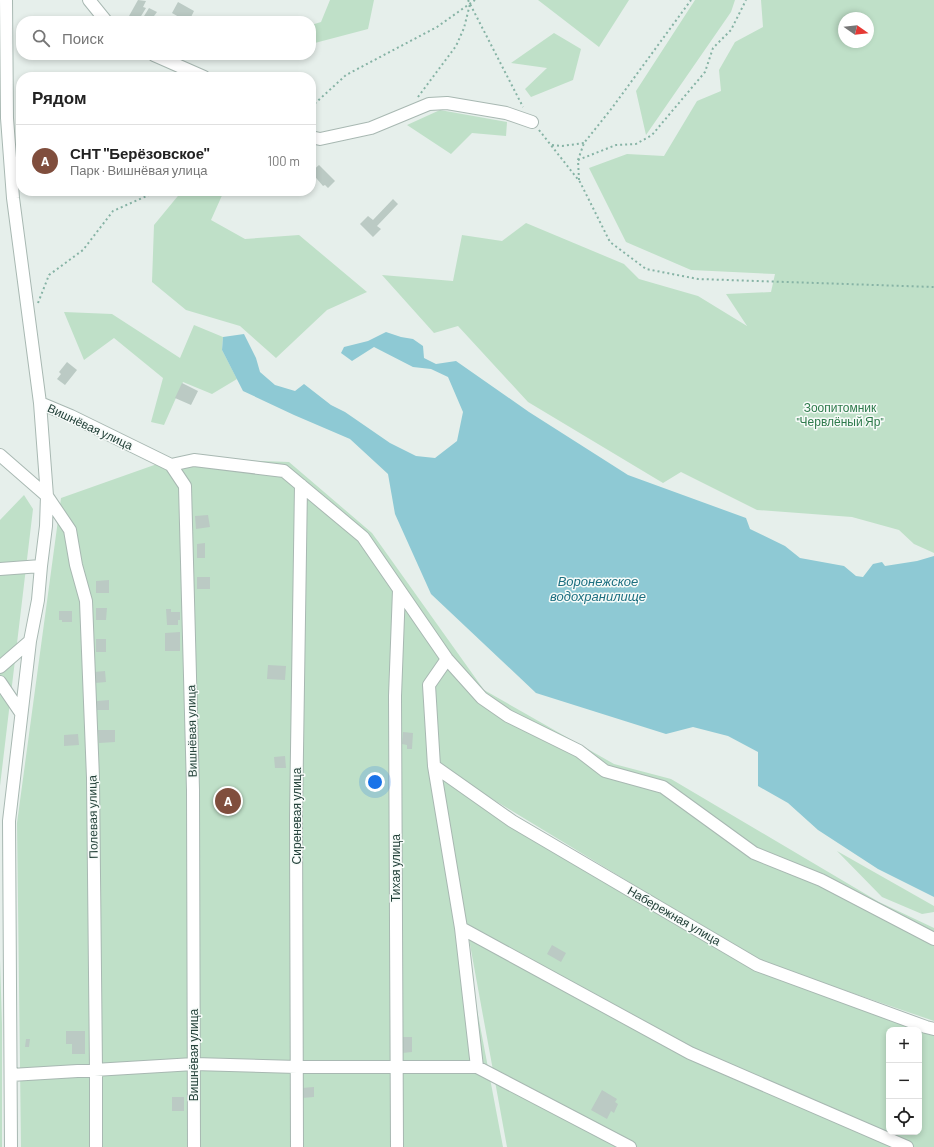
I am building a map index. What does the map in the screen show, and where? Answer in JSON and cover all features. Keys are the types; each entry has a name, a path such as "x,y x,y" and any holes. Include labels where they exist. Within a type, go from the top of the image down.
{"street":[{"path":"6,0 7,118 13,198 40,403 48,496 38,600 30,641 9,821 5,1049 11,1075 11,1147"},
{"path":"89,0 102,16"},
{"path":"165,60 193,72"},
{"path":"316,138 320,139 372,128 429,104 447,103 506,113 532,122"},
{"name":"Вишнёвая улица","path":"40,403 71,416 171,465 185,486 193,790 194,1147"},
{"path":"0,455 48,496"},
{"path":"171,465 194,460 284,470 364,537 447,659 482,698 508,716 579,751 605,771 663,786 754,853 820,880 934,939"},
{"name":"Сиреневая улица","path":"297,1147 296,817 301,485"},
{"name":"Полевая улица","path":"48,496 70,530 76,565 86,601 93,778 96,1147"},
{"path":"0,568 41,566"},
{"name":"Тихая улица","path":"397,1147 395,696 399,590"},
{"path":"0,667 30,641"},
{"path":"447,659 429,685 434,766 461,928 477,1067"},
{"path":"0,682 21,714"},
{"name":"Набережная улица","path":"434,766 512,821 757,965 926,1027 934,1028"},
{"path":"461,928 690,1053 907,1147"},
{"path":"11,1075 194,1064 297,1067 477,1067 630,1147"}],"path":[{"path":"468,0 524,110 580,182 610,242 646,269 698,279 934,287"},
{"path":"316,102 346,75 437,27 475,0"},
{"path":"580,182 578,160 584,143 612,108 691,0"},
{"path":"578,160 616,145 636,144 652,135 705,72 713,48 731,30 746,0"},
{"path":"407,112 456,46 464,28 470,3"},
{"path":"551,145 562,146 584,143"},
{"path":"30,323 49,275 83,250 113,211 147,196"}],"green space":[{"path":"330,0 374,0 368,29 316,43 316,24 321,22"},
{"path":"538,0 629,0 599,47"},
{"path":"695,0 735,0 731,12 646,135 636,91"},
{"name":"Зоопитомник \"Червлёный Яр\"","path":"761,0 934,0 934,553 914,544 899,530 852,517 757,510 681,472 663,483 528,402 458,326 434,333 382,275 453,281 462,235 502,241 526,223 624,264 639,279 698,296 747,326 726,294 771,292 775,274 691,270 626,242 589,168 627,154 664,156 697,101 721,91 719,70 735,42 763,27"},
{"path":"554,33 581,49 573,80 531,97 525,89 547,68 511,63"},
{"path":"440,110 507,122 506,136 472,133 451,154 407,125"},
{"path":"178,196 222,196 211,220 245,239 299,235 367,292 327,310 276,358 240,326 186,310 152,282 154,225"},
{"path":"64,312 112,314 180,358 194,325 223,337 222,350 237,379 212,394 183,382 164,425 151,422 163,378 114,338 84,360"},
{"path":"174,458 289,462 372,533 484,690 614,764 671,779 879,902 934,928 934,1021 759,961 430,761 503,1147 21,1147 17,823 61,498"},
{"path":"24,495 33,509 0,786 0,520"},
{"path":"439,775 760,966 934,1025 934,1147 507,1147"},
{"path":"837,851 934,906 934,912 922,914 882,897"},
{"path":"0,960 2,1025 2,1147 0,1147"}],"water":[{"name":"Воронежское водохранилище","path":"386,332 413,339 423,346 424,358 436,364 456,361 529,412 628,475 746,518 750,529 785,546 800,558 844,566 856,576 863,577 873,564 882,562 885,566 917,561 934,556 934,897 878,869 818,830 788,803 758,786 758,752 728,736 693,727 666,734 536,693 431,594 395,514 388,474 350,439 243,391 222,350 223,337 244,334 256,358 260,372 275,385 295,391 304,384 331,405 345,412 390,443 416,456 435,458 457,441 463,412 448,377 431,369 413,367 374,347 352,361 341,353 344,347 368,341"}],"building":[{"path":"138,0 146,1 143,7 146,8 141,16 129,16"},
{"path":"178,2 194,11 192,16 177,16 172,13"},
{"path":"149,8 157,12 154,16 144,16"},
{"path":"319,165 335,181 328,188 325,185 323,186 316,178 316,168"},
{"path":"393,199 398,204 377,226 381,229 373,237 360,224 368,216 373,220"},
{"path":"67,362 77,370 65,385 57,379 61,374 59,372"},
{"path":"182,383 198,391 191,405 175,398"},
{"path":"208,515 210,527 196,529 195,516"},
{"path":"205,543 205,558 197,558 197,544"},
{"path":"197,577 210,577 210,589 197,589"},
{"path":"109,580 109,593 96,593 96,581"},
{"path":"96,608 107,608 106,620 96,620"},
{"path":"166,609 171,609 171,612 180,612 180,620 178,620 178,625 167,625"},
{"path":"59,611 72,611 72,622 62,622 62,620 59,620"},
{"path":"180,632 180,651 165,651 165,633"},
{"path":"96,639 106,639 106,652 96,652"},
{"path":"268,665 286,666 285,680 267,679"},
{"path":"105,671 106,682 95,683 94,672"},
{"path":"109,700 109,710 97,710 97,701"},
{"path":"98,730 115,730 115,742 99,743"},
{"path":"403,732 413,733 412,749 407,749 407,745 402,744"},
{"path":"78,734 79,745 64,746 64,735"},
{"path":"285,756 286,768 275,768 274,757"},
{"path":"552,945 566,953 561,962 547,954"},
{"path":"66,1031 85,1031 85,1054 72,1054 72,1044 66,1044"},
{"path":"402,1037 412,1037 412,1052 402,1053"},
{"path":"26,1039 30,1039 29,1047 25,1047"},
{"path":"314,1087 314,1097 302,1098 301,1088"},
{"path":"602,1090 617,1099 615,1102 618,1104 614,1113 611,1111 607,1119 591,1110"},
{"path":"172,1097 184,1097 184,1111 172,1111"}],"place":[{"name":"СНТ \"Берёзовское\"","path":"228,801"}]}
